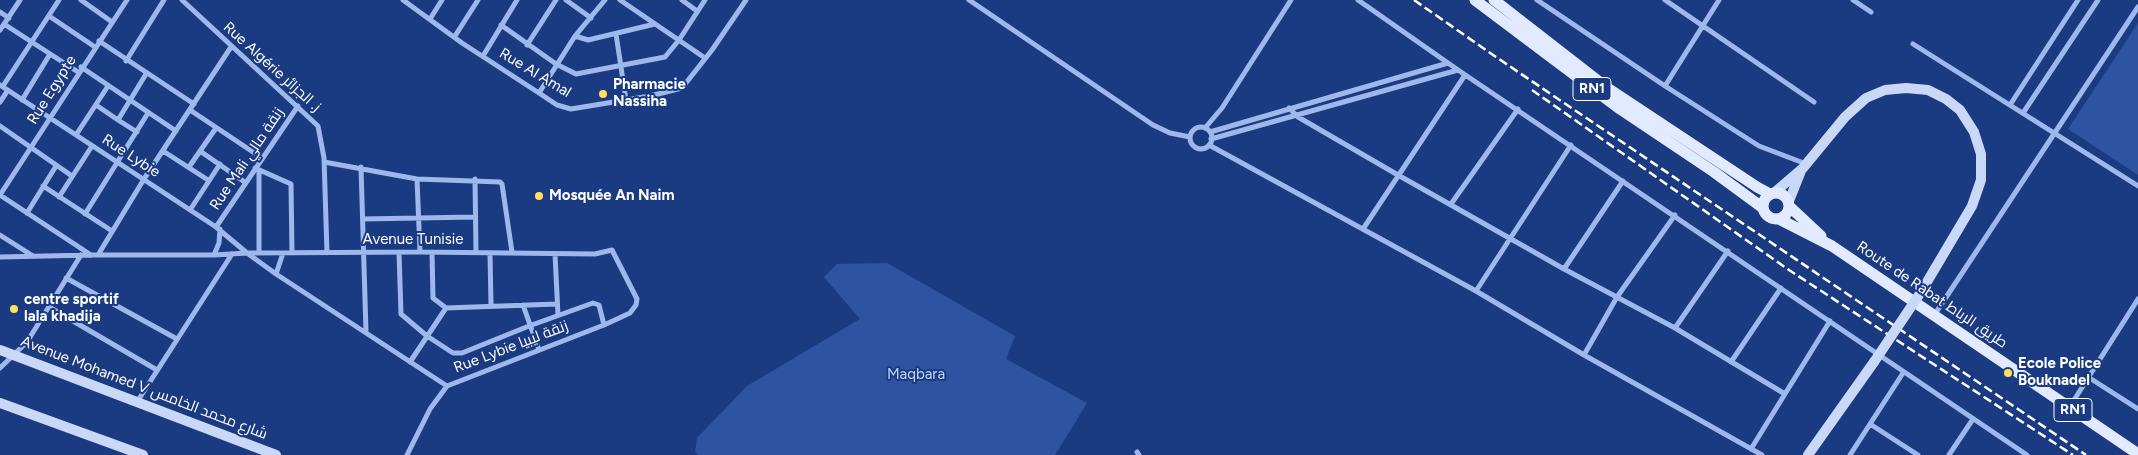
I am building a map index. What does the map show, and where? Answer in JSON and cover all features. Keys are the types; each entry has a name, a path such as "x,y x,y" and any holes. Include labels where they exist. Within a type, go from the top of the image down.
{"main road":[{"name":"RN1","path":"1475,0 1620,109 1721,177 1763,208 1770,218 1779,219"},
{"name":"RN1","path":"1494,0 1606,87 1757,187 1773,193 1783,194 1789,204"},
{"path":"1763,208 1764,201 1773,193"},
{"path":"1779,219 1787,214 1789,204"},
{"name":"Route de Rabat طريق الرباط","path":"1789,204 1832,246"},
{"name":"Route de Rabat طريق الرباط","path":"1779,219 1832,246 1935,314 2138,454"}],"street":[{"path":"0,30 20,0"},
{"path":"1,85 59,0"},
{"path":"81,0 112,22"},
{"name":"Rue Egypte","path":"0,195 126,0"},
{"path":"126,60 164,0"},
{"name":"Rue Algérie ز. الجزائر","path":"182,0 318,126 322,139 324,162 327,253"},
{"name":"Rue Al Amal","path":"403,0 557,105 571,109 587,108 682,88 746,0"},
{"path":"430,18 442,0"},
{"path":"455,36 478,0"},
{"path":"483,56 517,0"},
{"path":"527,45 556,0"},
{"path":"566,0 591,18"},
{"path":"539,93 575,36 605,0"},
{"path":"620,0 705,58"},
{"path":"682,0 697,11"},
{"path":"502,25 527,45 556,64 576,74 665,57 679,40 705,0"},
{"path":"968,0 1153,125 1190,137"},
{"path":"1205,128 1210,132 1212,139 1209,145 1203,149 1196,148 1191,144 1190,137 1195,129 1205,128 1222,108 1291,0"},
{"path":"1358,0 1465,75 1728,251 1903,373 2027,455"},
{"path":"1538,0 1665,86 1759,146 1804,166"},
{"path":"1665,0 1814,102"},
{"path":"1665,86 1719,0"},
{"path":"1853,0 1871,12"},
{"path":"2010,105 2078,0"},
{"path":"2023,113 2098,0"},
{"path":"1935,314 2138,8 2134,0"},
{"path":"0,12 8,18"},
{"path":"48,16 95,48"},
{"path":"4,24 50,54 108,86 176,130"},
{"path":"575,36 588,40 655,24"},
{"path":"616,34 626,100"},
{"path":"98,41 194,104"},
{"path":"1913,44 2138,186"},
{"path":"98,255 144,179 231,47"},
{"path":"22,100 50,54"},
{"path":"1210,132 1448,63"},
{"path":"1212,139 1298,117 1458,70"},
{"path":"118,120 146,74"},
{"path":"1363,229 1465,75"},
{"name":"Rue Lybie","path":"1,85 218,228 246,253"},
{"path":"76,135 108,86"},
{"path":"1773,193 1804,166 1850,111 1879,92 1898,88 1920,89 1939,95 1960,110 1971,126 1979,147 1982,167 1980,186 1972,206 1922,292 1808,455"},
{"path":"0,102 8,90"},
{"path":"96,105 137,132"},
{"name":"Rue Mali زنقة مالي","path":"218,228 257,169 262,158 298,106"},
{"path":"1289,108 1298,117 1398,175 1564,269 1675,328 1785,394"},
{"path":"190,110 262,158"},
{"path":"1452,204 1518,110"},
{"path":"85,214 148,112"},
{"path":"0,135 2,127 72,176"},
{"path":"189,166 216,128"},
{"path":"1209,145 1476,291 1584,356 1762,455"},
{"path":"1476,291 1571,145"},
{"path":"59,197 92,146"},
{"path":"163,151 208,180"},
{"path":"200,151 246,183"},
{"path":"324,162 417,179 498,181 502,184 512,252"},
{"path":"190,210 220,164"},
{"path":"27,213 56,166"},
{"path":"1789,204 1804,166"},
{"path":"361,168 366,332"},
{"path":"259,253 257,169 291,184 292,253"},
{"path":"417,179 420,252"},
{"path":"475,179 474,217 476,252"},
{"path":"1564,269 1623,181"},
{"path":"43,186 112,230"},
{"path":"0,195 90,255"},
{"path":"1584,356 1617,297 1674,216"},
{"path":"363,219 474,217"},
{"path":"214,254 219,243 218,228"},
{"path":"0,235 33,256"},
{"name":"Avenue Tunisie","path":"0,257 364,252 595,254 612,250"},
{"name":"Rue Lybie زنقة ليبيا","path":"246,253 447,386 604,325 630,313 636,305 636,299 612,250"},
{"path":"1675,328 1728,251"},
{"path":"399,252 401,314 427,336 450,351 459,354 558,315 596,303 599,305 604,325"},
{"path":"432,252 433,298 446,308 557,304"},
{"path":"276,274 283,253"},
{"path":"490,253 491,305"},
{"path":"137,402 232,254"},
{"path":"556,254 558,315"},
{"path":"0,368 27,342 81,255"},
{"path":"66,278 177,339"},
{"path":"1730,362 1781,288"},
{"path":"2069,408 2138,298"},
{"path":"523,305 539,350"},
{"path":"49,307 158,370"},
{"path":"410,362 446,308"},
{"path":"1752,449 1830,321"},
{"name":"Avenue Mohamed V شارع محمد الخامس","path":"0,350 276,455"},
{"path":"1850,455 1903,373"},
{"path":"2088,376 2138,409"},
{"path":"407,455 430,409 447,386"},
{"path":"0,402 143,455"},
{"path":"1949,455 1973,419"},
{"path":"1870,424 1918,455"}],"green space":[{"path":"2138,23 2138,175 2068,129"},
{"name":"Maqbara","path":"887,263 1015,336 1006,359 1087,403 1055,455 699,455 695,452 697,438 747,386 860,319 824,277 837,264"}],"railway":[{"path":"1414,0 2086,455"},
{"path":"1532,90 1789,270 2073,455"}],"place":[{"name":"Pharmacie Nassiha","path":"603,94"},
{"name":"Mosquée An Naim","path":"539,196"},
{"name":"centre sportif lala khadija","path":"14,309"},
{"name":"Ecole Police Bouknadel","path":"2008,373"}]}
